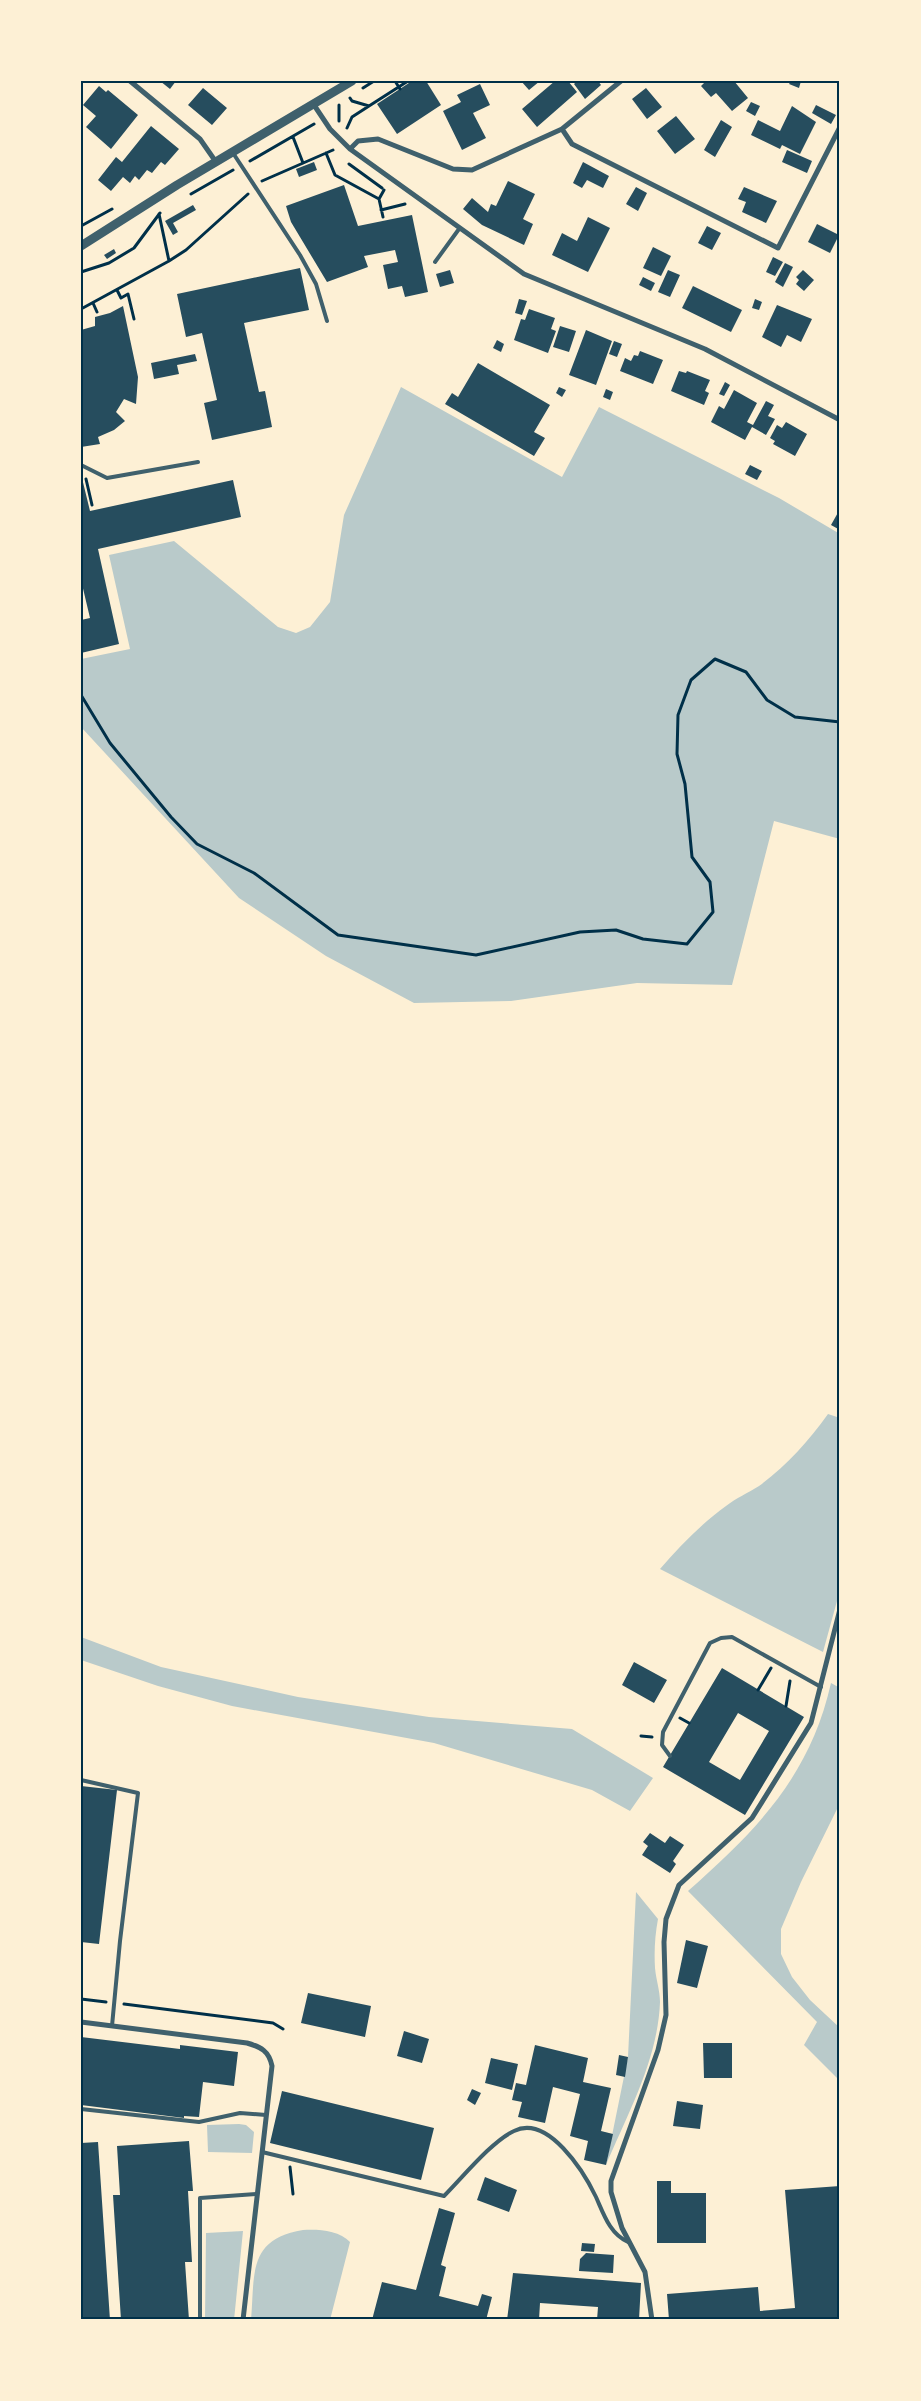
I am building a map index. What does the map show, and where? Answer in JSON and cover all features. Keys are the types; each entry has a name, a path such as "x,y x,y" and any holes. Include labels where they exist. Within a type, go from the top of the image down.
{"street":[{"path":"130,81 200,139 216,163"},
{"path":"81,246 352,81"},
{"path":"350,149 358,141 378,139 463,171 486,165 562,129 621,81"},
{"path":"314,105 330,129 350,149 524,274 705,349 840,420"},
{"path":"562,129 572,144 778,248 840,127"},
{"path":"652,2320 646,2272 628,2242 614,2206 611,2180 648,2082 666,2015 664,1942 666,1919 679,1885 752,1818 811,1723 840,1609"},
{"path":"81,2022 258,2046 270,2057 272,2066 243,2320"}],"lane":[{"path":"233,153 316,284 327,321"},
{"path":"435,262 459,229"},
{"path":"82,465 107,478 198,462"},
{"path":"670,1756 662,1745 663,1732 710,1643 720,1638 732,1637 821,1687"},
{"path":"81,1780 138,1793 112,2026"},
{"path":"81,2109 199,2122 240,2113 266,2115"},
{"path":"262,2152 444,2196 503,2138 524,2127 536,2130 556,2141 569,2154 590,2185 612,2230 618,2238 628,2242"},
{"path":"200,2320 200,2198 257,2194"}],"path":[{"path":"359,90 374,81"},
{"path":"395,81 399,88"},
{"path":"339,105 340,121 349,129 352,117 408,81"},
{"path":"184,198 293,137 354,94"},
{"path":"350,98 352,101 369,106"},
{"path":"293,137 303,162"},
{"path":"81,309 186,250 265,178 333,150"},
{"path":"326,153 335,175 378,199 384,217"},
{"path":"378,199 384,190"},
{"path":"382,210 405,204"},
{"path":"81,272 109,263 134,248 159,214 167,208"},
{"path":"159,214 168,261"},
{"path":"117,290 121,298 128,294 134,319"},
{"path":"93,303 97,312"},
{"path":"82,465 92,505"},
{"path":"81,695 110,742 170,817 197,844 254,873 338,935 476,955 580,932 616,930 643,939 687,944 713,912 710,882 692,857 685,784 677,754 678,715 691,680 715,659 746,672 767,700 795,717 840,722"},
{"path":"758,1690 775,1661"},
{"path":"786,1706 792,1670"},
{"path":"81,1999 273,2022 283,2029"},
{"path":"292,2159 289,2170 294,2194"}],"shaded area":[{"path":"401,387 562,477 599,407 779,498 840,534 840,839 774,821 732,985 637,983 511,1001 414,1003 326,956 239,898 81,727 81,659 130,649 109,555 174,541 278,627 296,633 310,627 330,602 344,515"},
{"path":"828,1414 840,1418 840,1590 823,1652 660,1569 708,1520 730,1503 759,1486 787,1462 813,1434"},
{"path":"81,1637 161,1667 298,1697 429,1717 572,1729 653,1778 630,1811 592,1790 434,1743 232,1706 158,1686 81,1660"},
{"path":"831,1683 840,1688 840,1803 801,1882 781,1929 781,1954 792,1977 810,2000 840,2028 840,2081 804,2045 817,2022 688,1891 736,1846 778,1799 795,1774 809,1746 822,1716"},
{"path":"636,1892 658,1919 655,1955 660,1998 658,2023 648,2065 606,2165 628,2057"},
{"path":"207,2125 246,2125 254,2132 252,2153 208,2152"},
{"path":"303,2230 321,2230 334,2233 350,2242 330,2320 251,2320 254,2274 263,2251 272,2242 285,2235"},
{"path":"243,2231 234,2320 205,2320 206,2233"}],"building":[{"path":"160,81 176,81 170,89"},
{"path":"412,81 426,81 441,105 397,134 377,104"},
{"path":"521,81 540,81 529,90"},
{"path":"555,81 568,81 577,92 537,127 522,109"},
{"path":"577,81 598,81 601,85 585,99 574,84"},
{"path":"706,81 734,81 748,98 732,111 716,93 711,97 701,86"},
{"path":"791,81 801,81 799,88 789,84"},
{"path":"480,84 490,105 473,113 486,138 462,150 443,111 461,102 457,95"},
{"path":"99,86 106,92 108,90 138,115 111,149 86,127 96,116 83,105"},
{"path":"203,88 227,108 212,125 188,105"},
{"path":"646,88 662,107 647,119 632,99"},
{"path":"751,102 760,106 755,116 746,111"},
{"path":"816,105 836,115 831,124 812,113"},
{"path":"792,106 816,122 800,154 782,145 780,149 751,135 758,120 780,131"},
{"path":"676,116 695,139 675,154 657,131"},
{"path":"721,120 732,127 715,157 704,150"},
{"path":"151,126 179,149 165,165 161,162 152,173 147,170 139,180 135,176 130,183 123,177 111,191 98,180 116,157 122,162"},
{"path":"787,150 812,161 807,173 782,162"},
{"path":"314,162 317,170 299,177 296,169"},
{"path":"583,162 609,176 603,188 587,180 582,188 573,183"},
{"path":"508,181 535,194 523,219 533,224 524,245 482,225 463,209 472,198 488,212 491,204 496,206"},
{"path":"344,185 358,226 412,215 428,292 405,297 402,286 388,289 383,265 398,262 395,250 364,256 368,267 327,282 291,222 286,206"},
{"path":"636,187 647,193 638,211 626,204"},
{"path":"744,187 777,201 766,223 742,212 746,202 738,199"},
{"path":"193,205 196,210 173,223 178,232 173,235 165,221"},
{"path":"588,217 610,228 588,272 552,255 562,233 577,241"},
{"path":"817,224 839,235 830,253 808,242"},
{"path":"707,226 721,233 712,250 698,243"},
{"path":"653,247 671,256 661,276 643,268"},
{"path":"114,249 116,253 107,259 104,255"},
{"path":"773,257 783,262 775,276 766,272"},
{"path":"785,263 793,267 783,287 775,282"},
{"path":"300,268 309,310 244,323 259,392 265,391 272,427 212,440 204,403 217,400 202,333 186,337 177,294"},
{"path":"450,270 454,283 440,287 436,274"},
{"path":"668,270 680,275 670,297 658,292"},
{"path":"803,270 814,280 804,291 796,284 799,280 796,277"},
{"path":"643,277 655,283 651,291 639,285"},
{"path":"693,286 742,310 731,332 682,308"},
{"path":"519,299 527,301 522,315 515,313"},
{"path":"755,299 762,302 759,310 752,308"},
{"path":"777,305 812,319 801,342 787,335 781,347 762,337"},
{"path":"123,306 138,377 136,404 124,399 116,412 125,421 114,430 98,437 100,444 81,447 81,330 95,326 95,317 110,313"},
{"path":"529,309 555,318 551,329 556,331 548,353 514,340 521,319 525,320"},
{"path":"560,326 576,331 569,352 553,347"},
{"path":"586,330 612,341 596,385 569,375"},
{"path":"497,340 504,344 501,352 493,348"},
{"path":"614,341 622,344 617,357 609,354"},
{"path":"640,351 663,360 653,384 620,371 625,358 631,361 634,355 638,356"},
{"path":"195,354 197,361 177,365 179,374 154,379 151,363"},
{"path":"478,363 550,405 534,432 545,438 534,456 445,404 452,393 458,397"},
{"path":"679,371 686,373 687,371 710,380 705,391 709,393 704,405 671,391"},
{"path":"725,382 730,385 724,396 719,394"},
{"path":"559,387 566,390 562,397 556,393"},
{"path":"606,389 613,392 610,400 603,397"},
{"path":"734,390 757,403 747,422 753,425 766,401 774,405 768,416 775,419 766,435 752,427 745,440 711,422 719,406 724,409"},
{"path":"786,422 807,434 795,456 773,444 775,441 770,438 777,425 782,428"},
{"path":"750,465 762,471 757,480 745,474"},
{"path":"81,474 90,511 233,480 241,517 98,549 119,644 81,653 81,620 90,618 81,580"},
{"path":"840,509 840,530 831,525"},
{"path":"634,1662 667,1680 654,1703 622,1685"},
{"path":"722,1668 804,1717 745,1815 663,1767","holes":["738,1713 769,1731 740,1780 709,1762"]},
{"path":"81,1786 117,1790 99,1944 81,1942"},
{"path":"650,1833 665,1843 670,1836 684,1845 673,1861 676,1864 670,1873 642,1855 648,1846 643,1842"},
{"path":"686,1940 708,1946 697,1988 677,1983"},
{"path":"308,1993 371,2006 365,2037 301,2023"},
{"path":"404,2031 429,2039 422,2063 397,2056"},
{"path":"81,2037 180,2049 180,2045 238,2052 234,2086 203,2082 199,2117 184,2116 184,2118 81,2105"},
{"path":"703,2043 732,2043 732,2078 704,2078"},
{"path":"535,2045 588,2058 583,2082 611,2088 601,2131 613,2134 606,2165 584,2160 588,2141 570,2136 580,2094 553,2087 545,2123 518,2117 522,2102 512,2100 516,2083 526,2085"},
{"path":"619,2055 628,2057 625,2077 616,2075"},
{"path":"491,2058 518,2064 512,2090 485,2083"},
{"path":"472,2089 481,2093 475,2105 467,2100"},
{"path":"282,2091 434,2128 421,2180 270,2143"},
{"path":"677,2101 703,2105 700,2129 673,2126"},
{"path":"189,2141 193,2191 188,2191 192,2262 185,2262 189,2320 121,2320 113,2195 120,2195 117,2146"},
{"path":"98,2142 110,2320 81,2320 81,2143"},
{"path":"485,2177 517,2190 509,2212 477,2200"},
{"path":"657,2181 671,2181 671,2193 706,2193 706,2243 657,2243"},
{"path":"840,2186 840,2320 669,2320 667,2294 758,2287 760,2311 795,2308 785,2190"},
{"path":"439,2208 455,2213 441,2265 446,2267 439,2296 478,2306 482,2294 492,2297 486,2320 372,2320 382,2282 416,2290"},
{"path":"582,2243 595,2244 594,2252 581,2251"},
{"path":"586,2253 614,2255 613,2273 579,2271 580,2259"},
{"path":"513,2273 641,2283 639,2320 597,2320 598,2307 540,2303 539,2320 507,2320"}]}
